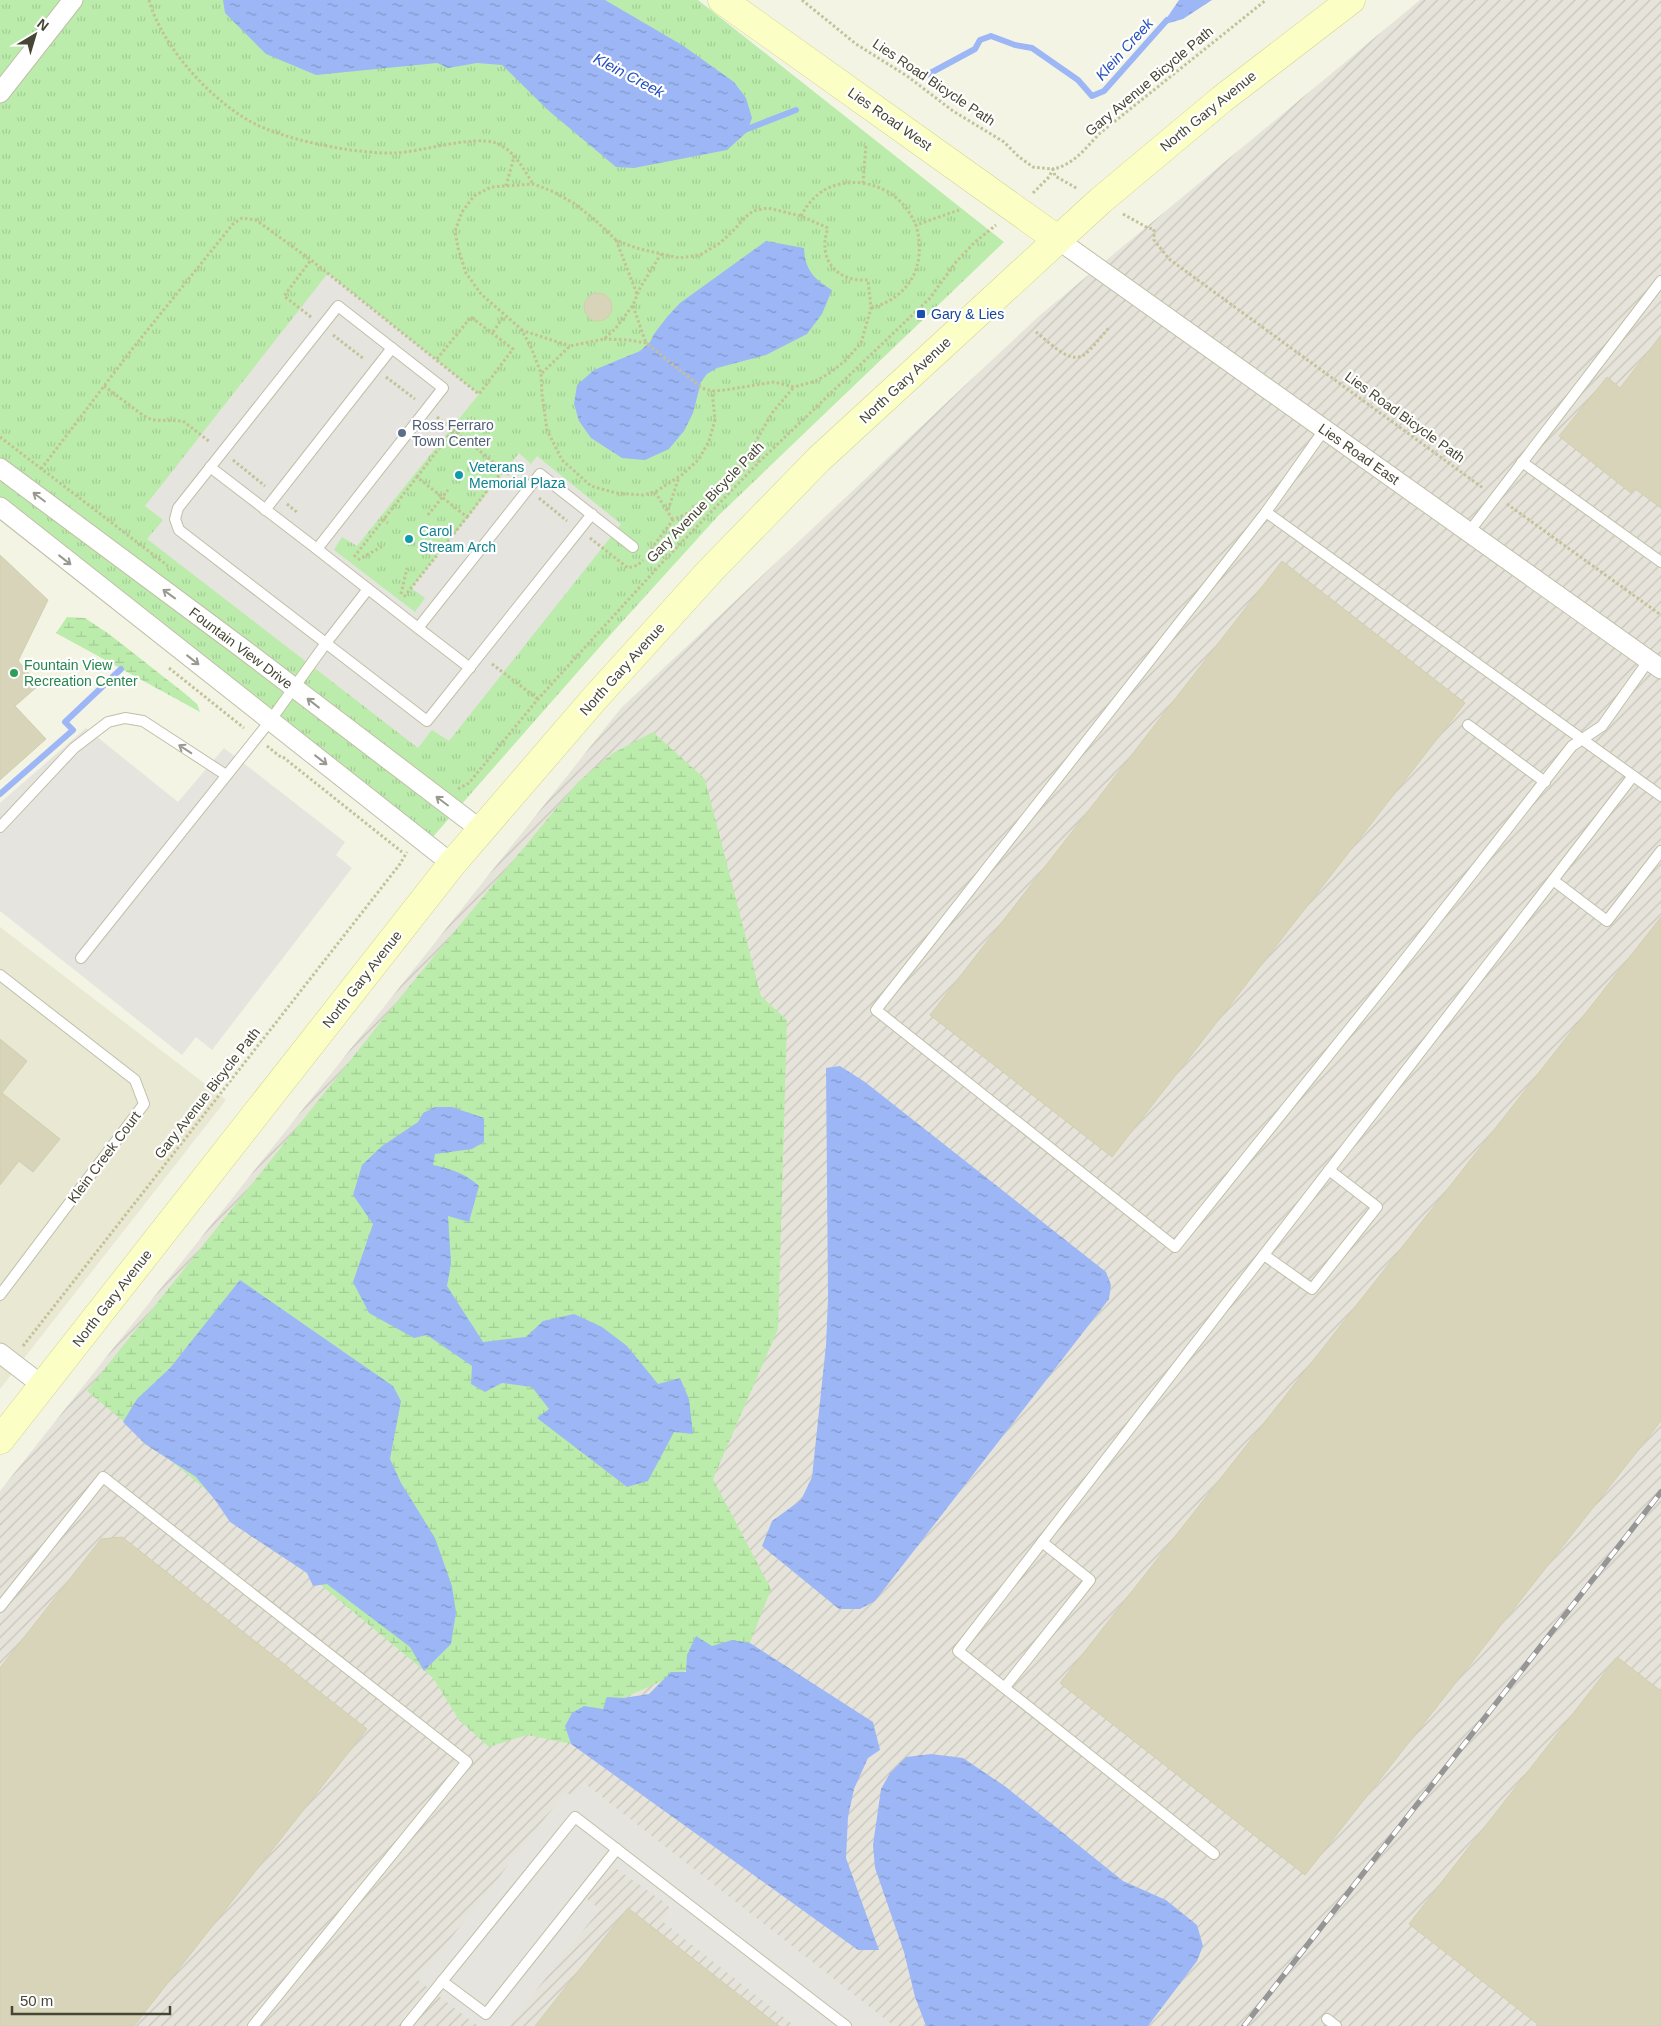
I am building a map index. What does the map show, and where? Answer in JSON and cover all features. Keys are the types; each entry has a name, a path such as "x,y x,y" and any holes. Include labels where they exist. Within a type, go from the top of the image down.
{"street":[{"path":"0,93 73,0"},
{"name":"Lies Road West","path":"722,0 1057,239"},
{"name":"North Gary Avenue","path":"0,1440 452,864 595,698 770,507 820,458 1057,239 1222,99 1351,0"},
{"name":"Lies Road East","path":"1057,239 1655,665"},
{"name":"Fountain View Drive","path":"0,468 242,648 481,830"},
{"path":"0,507 452,864"},
{"path":"0,1353 43,1386"}],"lane":[{"path":"1469,532 1661,281"},
{"path":"317,549 443,388 338,306 178,508 175,519 179,530 427,721 592,514"},
{"path":"265,510 392,348"},
{"path":"1324,430 1266,512 876,1010 1175,1247 1392,976 1572,746 1602,726 1655,665"},
{"path":"1522,462 1661,562"},
{"path":"210,467 470,668"},
{"path":"418,628 540,474 633,547"},
{"path":"1266,512 1661,796"},
{"path":"81,958 295,689 326,643 368,589"},
{"path":"0,826 74,748 108,722 126,718 143,721 226,775"},
{"path":"1468,724 1545,782"},
{"path":"1214,1854 958,1651 1633,776"},
{"path":"1553,880 1607,920 1661,851"},
{"name":"Klein Creek Court","path":"0,975 135,1080 144,1104 0,1294"},
{"path":"1264,1255 1312,1289 1377,1207 1329,1170"},
{"path":"0,1607 103,1477 467,1762 252,2026"},
{"path":"1005,1687 1090,1580 1042,1542"},
{"path":"406,2026 575,1817 846,2026"},
{"path":"442,1981 486,2014 617,1849"},
{"path":"1327,2019 1336,2026"}],"path":[{"path":"149,0 171,46 200,82 233,111 268,130 343,149 394,153 469,142 494,142 509,149 534,184"},
{"name":"Lies Road Bicycle Path","path":"802,0 856,44 907,76 953,111 1004,142 1019,157 1033,167 1053,169"},
{"name":"Gary Avenue Bicycle Path","path":"1053,169 1060,168 1080,155 1104,130 1266,0"},
{"path":"863,182 866,144"},
{"path":"506,186 514,156"},
{"path":"1053,169 1055,176"},
{"path":"1049,177 1053,169"},
{"path":"800,216 806,206 824,189 850,181 863,182 885,189 895,196 911,214 916,225 920,249 915,272 902,291 894,298 884,304 871,308"},
{"path":"521,330 570,346 604,339 646,343 702,388 712,391 774,382 794,387 816,382 845,361 861,343 871,308 868,280 849,279 833,268 829,261 824,244 828,228 800,216 768,208 753,211 743,218 736,228 720,243 700,256 680,258 636,248 616,240 575,204 554,192 534,184 491,187 474,196 462,212 455,232 466,274 481,294 521,330 531,347 541,373 547,430 562,460 591,486 616,493 643,495 655,492 679,476 699,459 709,441 715,420 712,391"},
{"path":"916,225 959,210"},
{"path":"41,468 133,348 233,224 242,218 256,220 311,260 436,360 479,394 513,349 471,316 436,360"},
{"name":"Lies Road Bicycle Path","path":"1148,228 1154,229 1154,240 1169,258 1661,614"},
{"name":"Gary Avenue Bicycle Path","path":"455,793 458,788 469,783 544,692 659,566 760,461 930,298 956,262 982,236"},
{"path":"616,240 637,294"},
{"path":"604,339 615,329 633,305 637,294 661,254"},
{"path":"633,305 646,343"},
{"path":"493,332 504,316"},
{"path":"1036,332 1066,355 1077,357 1083,355 1108,328"},
{"path":"541,373 570,346"},
{"path":"733,472 751,450 772,413 794,387"},
{"path":"354,557 453,430"},
{"path":"0,437 176,572"},
{"path":"628,568 638,565 673,520 690,512 747,461 760,461"},
{"path":"407,568 403,596 503,470"},
{"path":"668,510 679,476"},
{"path":"417,477 466,517"},
{"path":"428,515 448,490"},
{"path":"655,492 673,520"},
{"path":"383,520 388,523"},
{"path":"358,560 383,546"},
{"name":"Gary Avenue Bicycle Path","path":"23,1346 400,864 407,852"}],"shaded area":[{"path":"1420,0 1661,0 1661,2026 0,2026 0,1491 621,708 1039,316"},
{"path":"328,273 479,394 357,546 342,537 334,550 415,612 425,598 411,588 519,453 531,464 537,456 621,524 449,741 432,730 418,748 147,539 163,520 145,506"},
{"path":"86,728 178,802 224,748 345,842 336,855 352,868 212,1050 196,1037 182,1055 0,911 0,803"},
{"path":"0,927 226,1100 0,1389"},
{"path":"583,1782 894,2026 795,2026 662,1921 670,1910 668,1905 614,1867 587,1899 600,1909 508,2026 478,2026 418,1980 565,1793 573,1795"}],"green space":[{"name":"Ross Ferraro Town Center","path":"0,0 698,0 1004,242 718,516 612,633 431,839 0,499"},
{"path":"67,617 85,618 109,634 197,704 200,712 56,633"},
{"path":"653,732 705,779 761,996 787,1020 778,1329 713,1479 771,1589 750,1643 623,1698 571,1744 527,1735 489,1747 459,1720 433,1678 87,1391 407,989 578,782 613,753"}],"water":[{"path":"223,0 605,0 682,45 734,82 746,98 752,118 747,132 727,150 634,168 616,167 549,111 502,65 477,63 448,68 437,63 316,75 266,54 225,13"},
{"path":"1179,0 1212,0 1183,19 1162,25"},
{"path":"766,241 804,248 806,262 815,278 832,290 822,314 807,334 766,355 717,368 707,374 701,382 693,413 684,431 669,449 645,460 622,458 591,438 579,421 574,404 577,385 594,370 640,351 650,342 667,317 680,303"},
{"path":"840,1066 865,1082 1106,1272 1111,1285 1109,1299 875,1601 860,1609 839,1609 762,1546 772,1521 801,1500 812,1477 826,1345 828,1299 826,1068"},
{"path":"435,1107 452,1107 484,1118 484,1142 472,1149 435,1154 433,1165 458,1172 479,1186 469,1222 448,1216 451,1264 447,1286 483,1342 526,1337 543,1321 574,1314 602,1327 627,1346 658,1384 680,1378 689,1399 693,1434 674,1432 648,1481 627,1487 537,1418 549,1409 532,1387 502,1383 485,1392 471,1384 472,1366 427,1335 414,1338 369,1313 353,1282 373,1224 353,1195 362,1165 382,1146 418,1122 423,1113"},
{"path":"240,1280 393,1386 401,1401 390,1459 401,1483 435,1538 452,1586 456,1612 451,1644 424,1671 410,1647 327,1584 313,1586 307,1573 230,1522 196,1477 145,1444 123,1422 137,1399 170,1368"},
{"path":"696,1636 712,1646 732,1640 750,1643 873,1722 880,1750 868,1758 854,1789 848,1817 846,1858 879,1950 858,1950 571,1744 565,1726 572,1713 584,1706 603,1709 607,1697 623,1698 649,1694 671,1672 686,1672 687,1655"},
{"path":"931,1754 963,1758 1006,1787 1123,1881 1166,1900 1197,1925 1203,1946 1197,1961 1148,2026 926,2026 915,1997 904,1952 875,1868 873,1845 881,1789 890,1773 906,1757"}],"building":[{"path":"598,293 608,297 612,307 608,317 598,321 588,317 584,307 588,297"},
{"path":"1661,335 1661,508 1634,488 1631,493 1559,436 1607,377 1620,388"},
{"name":"Fountain View Recreation Center","path":"0,555 48,600 18,661 39,685 15,706 46,739 0,780"},
{"path":"1282,561 1465,703 1112,1157 930,1015"},
{"path":"1661,917 1661,1421 1305,1875 1060,1683"},
{"path":"0,1039 27,1061 2,1093 60,1139 33,1172 19,1161 0,1185"},
{"path":"122,1537 367,1729 134,2026 0,2026 0,1668 101,1539"},
{"path":"1617,1657 1661,1691 1661,2026 1540,2026 1409,1924"},
{"path":"628,1908 779,2026 535,2026"}],"waterway":[{"name":"Klein Creek","path":"923,77 975,49 980,40 991,36 1015,45 1032,48 1078,80 1092,96 1104,91 1167,20"},
{"name":"Klein Creek","path":"742,131 796,110"},
{"path":"0,794 73,730 65,722 121,669"}],"railway":[{"path":"1244,2026 1661,1492"}],"place":[{"name":"Gary & Lies","path":"921,314"},
{"name":"Ross Ferraro Town Center","path":"402,433"},
{"name":"Veterans Memorial Plaza","path":"459,475"},
{"name":"Carol Stream Arch","path":"409,539"},
{"name":"Fountain View Recreation Center","path":"14,673"}]}
